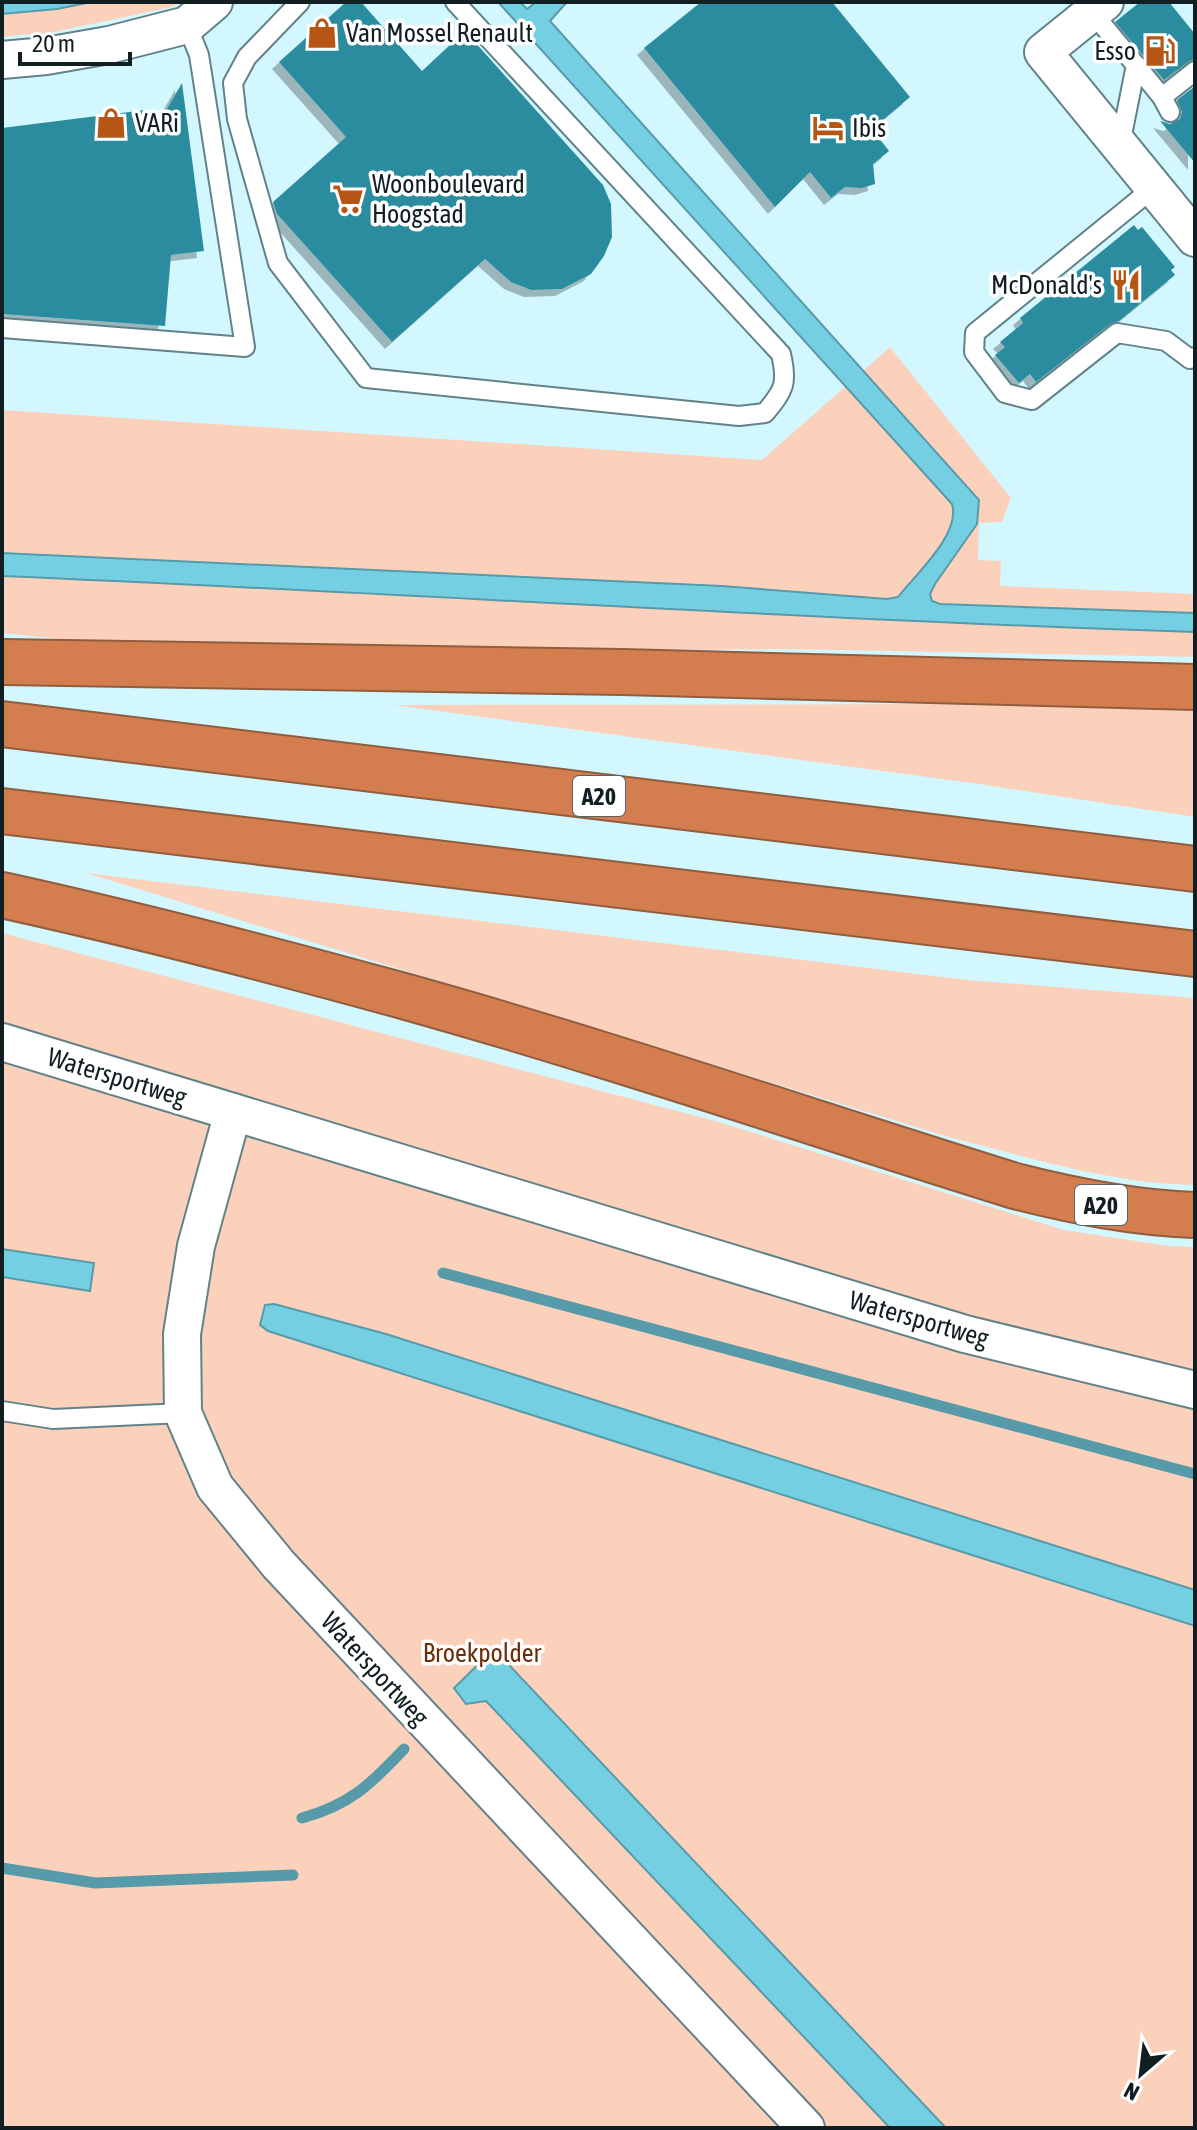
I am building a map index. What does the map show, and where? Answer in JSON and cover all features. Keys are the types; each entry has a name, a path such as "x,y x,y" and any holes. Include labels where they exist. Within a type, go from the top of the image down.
{"highway":[{"path":"2,662 622,672 1195,687"},
{"name":"A20","path":"2,724 1195,869"},
{"path":"2,811 1195,954"},
{"name":"A20","path":"2,895 234,951 409,998 642,1067 1015,1186 1114,1208 1195,1215"}],"street":[{"path":"2,60 109,45 187,25 214,2"},
{"path":"1099,7 1043,52 1195,238"},
{"name":"Watersportweg","path":"2,1042 965,1334 1195,1390"},
{"name":"Watersportweg","path":"233,1112 194,1255 182,1334 183,1413 215,1487 279,1565 806,2128"}],"lane":[{"path":"300,2 247,57 233,83 237,119 278,263 366,378 739,416 765,413 783,391 785,373 781,354 455,2"},
{"path":"1099,7 1166,105 1195,71"},
{"path":"2,328 245,347 199,55 187,25"},
{"path":"1119,148 1136,65"},
{"path":"1152,189 975,333 974,352 1005,393 1032,400 1117,333 1166,341 1193,358"},
{"path":"2,1411 53,1419 183,1413"}],"green space":[{"path":"92,2 179,2 172,7 54,32 2,37 2,14"},
{"path":"890,347 1011,498 1002,522 979,523 978,560 1001,561 1000,586 1195,594 1195,613 940,604 722,586 2,553 2,410 762,460"},
{"path":"2,576 1195,632 1195,657 788,649 520,651 120,645 2,633"},
{"path":"1030,704 1195,710 1195,817 979,784 393,705"},
{"path":"86,873 967,980 1195,998 1195,1185 1103,1175 952,1138"},
{"name":"Broekpolder","path":"2,933 719,1122 1064,1230 1195,1247 1195,2128 2,2128"}],"water":[{"path":"2,2 92,2 2,14"},
{"path":"498,2 520,2 527,9 536,2 567,2 550,21 979,500 977,524 935,584 930,594 932,601 940,604 1195,613 1195,632 2,576 2,553 722,586 887,599 898,597 944,541 953,516 952,504"},
{"path":"2,1249 94,1263 90,1291 2,1277"},
{"path":"274,1304 386,1334 1195,1590 1195,1626 268,1331 260,1325 265,1305"},
{"path":"494,1649 946,2128 890,2128 486,1701 466,1704 454,1688"}],"building":[{"path":"346,2 361,2 422,71 465,31 603,185 611,204 612,237 604,256 591,274 562,289 531,290 511,282 485,259 392,342 277,214 273,202 346,137 279,62"},
{"path":"701,2 832,2 910,97 872,129 889,151 873,164 875,184 862,188 845,187 831,198 810,172 775,207 644,48"},
{"path":"1140,2 1169,2 1195,34 1195,59 1164,80 1115,22"},
{"path":"182,83 204,251 171,255 165,326 2,314 2,128 145,110 161,119"},
{"path":"1195,86 1195,163 1160,121 1170,124 1180,119 1182,112 1177,100"},
{"path":"1134,225 1138,230 1142,227 1175,267 1171,270 1175,275 1036,382 1030,374 1019,383 995,355 1005,347 1000,342 1023,323 1020,318"}],"waterway":[{"path":"443,1273 1195,1474"},
{"path":"302,1818 334,1807 359,1792 404,1749"},
{"path":"2,1868 95,1883 293,1875"}],"place":[{"name":"Van Mossel Renault","path":"322,33"},
{"name":"Esso","path":"1160,51"},
{"name":"VARi","path":"111,123"},
{"name":"Ibis","path":"828,128"},
{"name":"Woonboulevard Hoogstad","path":"348,199"},
{"name":"McDonald's","path":"1126,285"}]}
